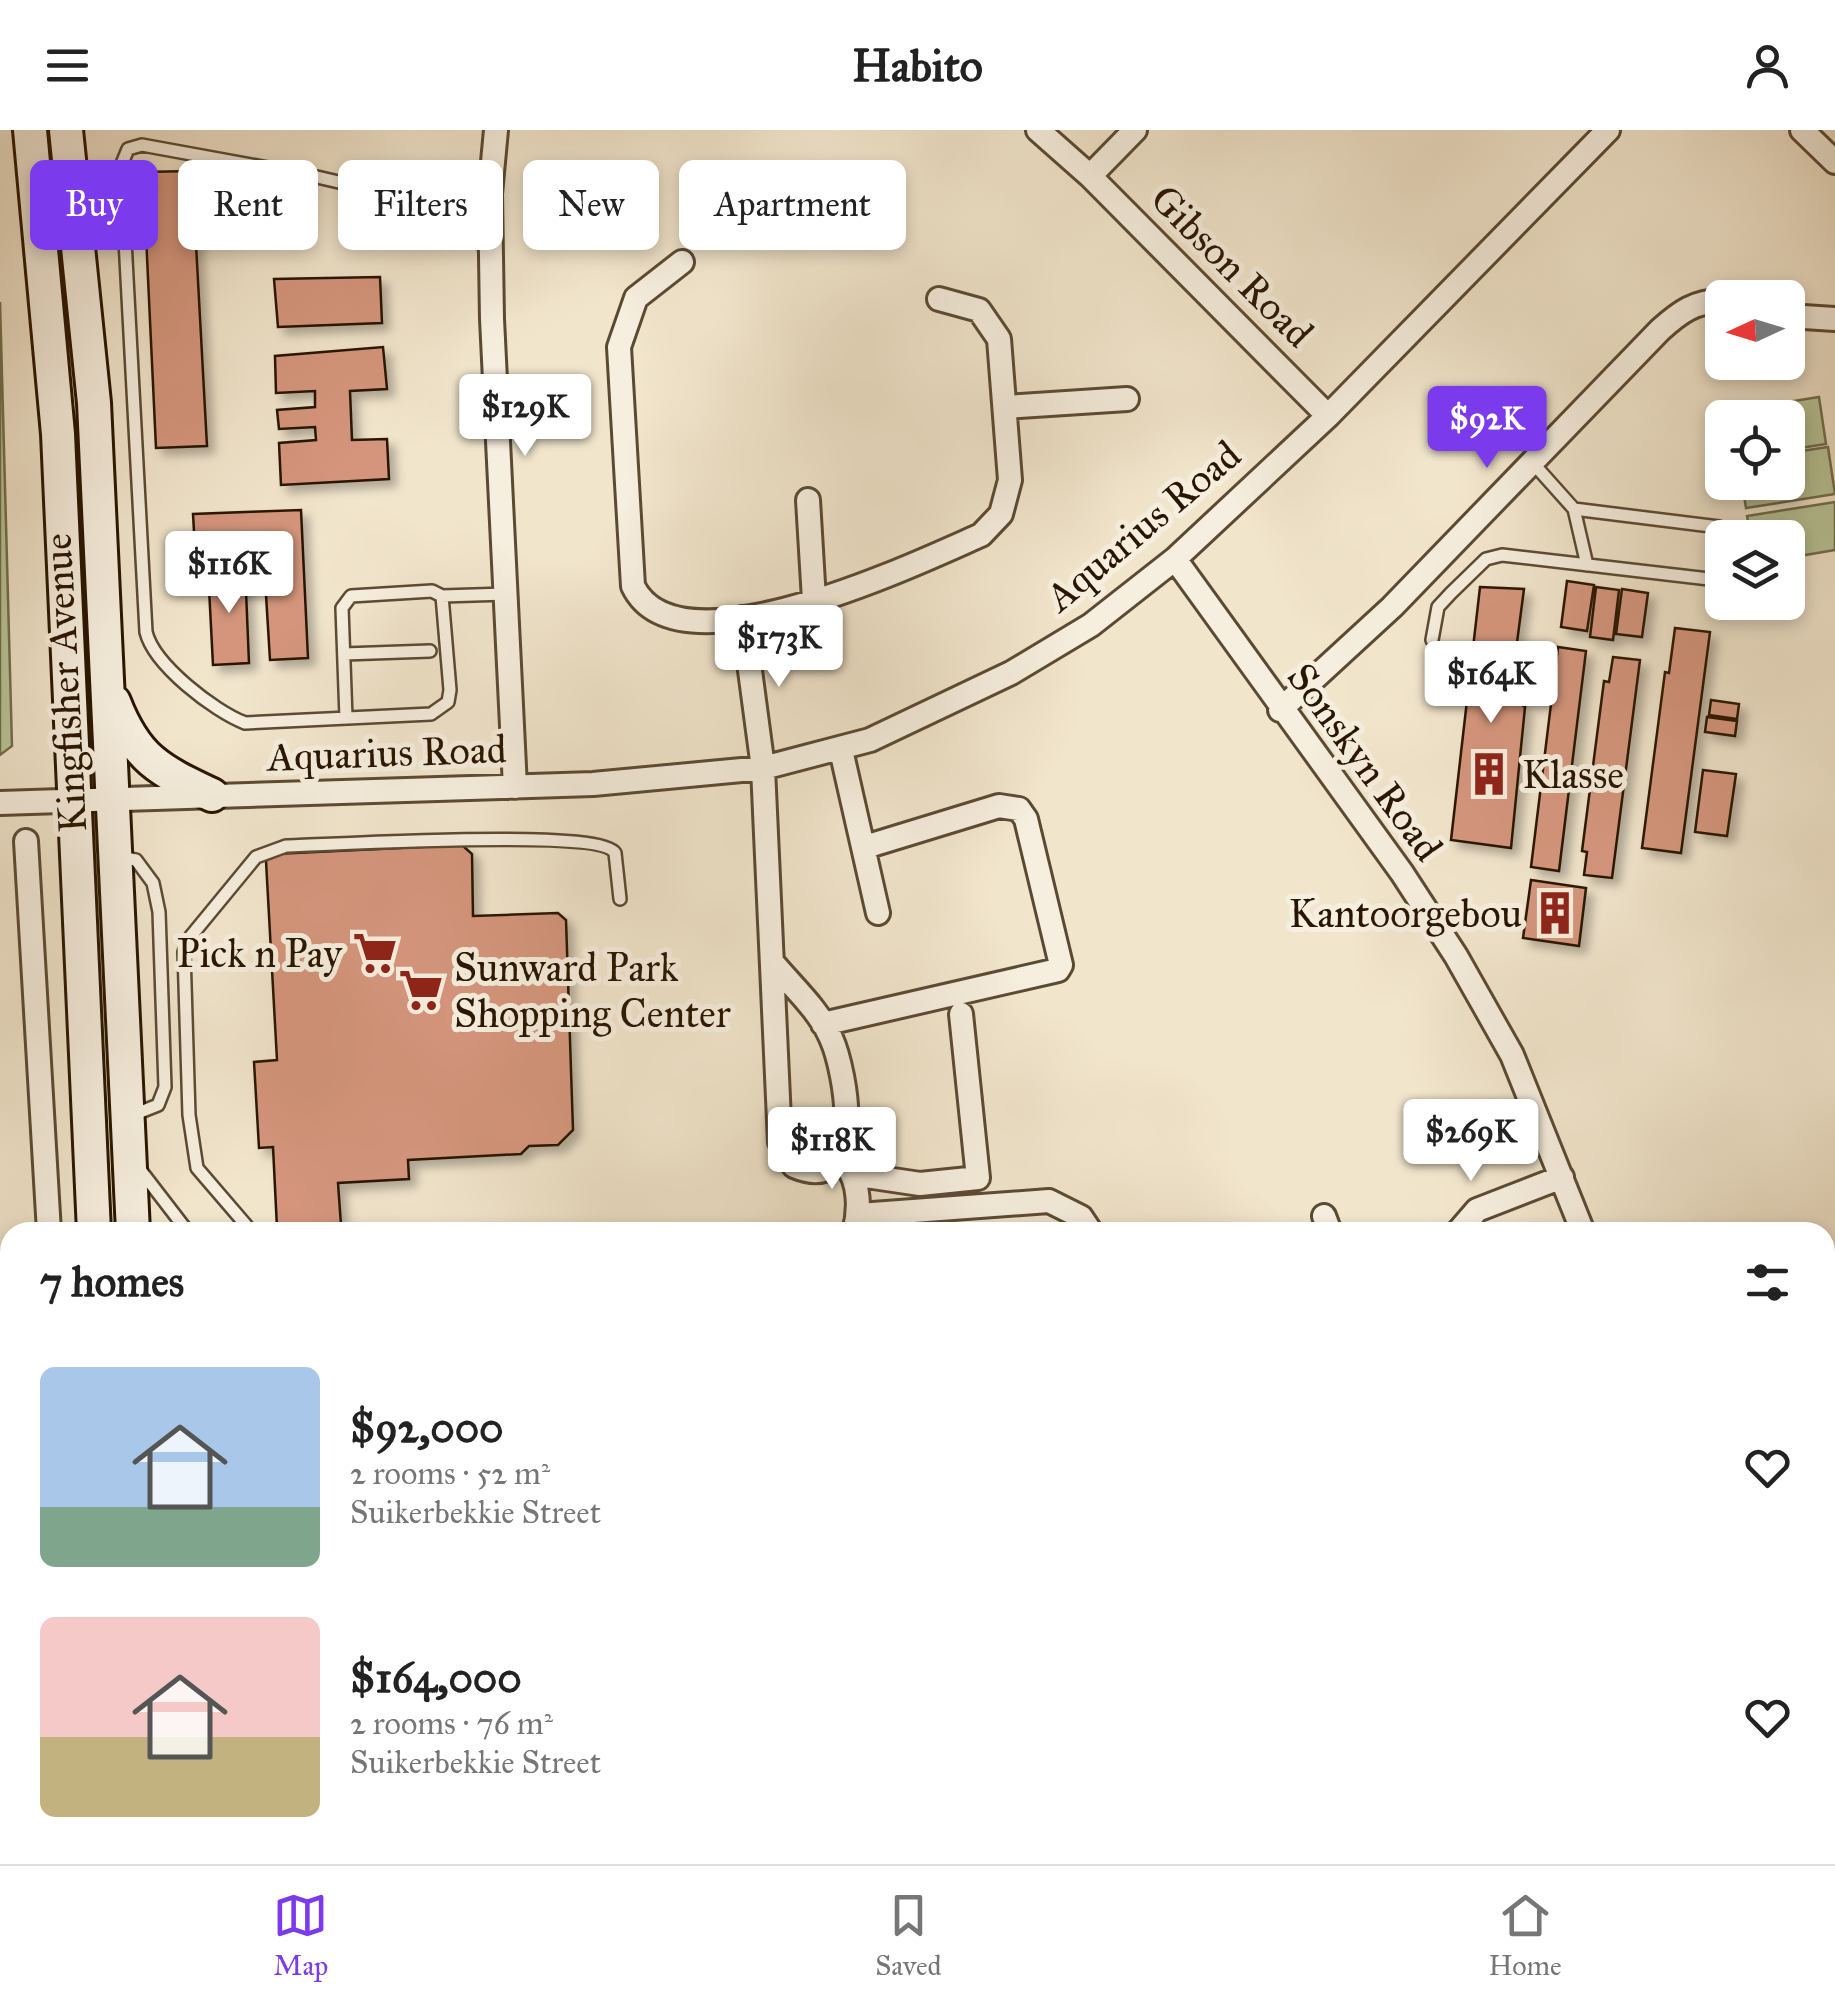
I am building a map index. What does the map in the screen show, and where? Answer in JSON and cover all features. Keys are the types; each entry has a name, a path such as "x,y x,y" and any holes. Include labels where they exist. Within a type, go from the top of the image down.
{"street":[{"name":"Kingfisher Avenue","path":"30,130 53,348 94,1222"},
{"name":"Kingfisher Avenue","path":"66,130 94,403 132,1222"},
{"path":"494,160 496,130"},
{"name":"Gibson Road","path":"1038,130 1090,176 1328,416"},
{"path":"1090,176 1135,130"},
{"name":"Aquarius Road","path":"0,803 515,787 763,768 870,740 1011,673 1092,625 1174,560 1328,416 1608,130"},
{"path":"1802,130 1834,159"},
{"path":"491,250 515,787"},
{"path":"682,262 636,298 622,330 619,368 630,571 638,596 659,615 690,620 743,618 814,600 892,574 981,535 992,525 1005,504 1010,480 1006,407 994,328 972,306 939,299"},
{"path":"1280,710 1392,608 1674,318 1705,301"},
{"path":"1805,317 1835,319"},
{"path":"1006,407 1127,399"},
{"path":"808,500 814,600"},
{"name":"Sonskyn Road","path":"1174,560 1402,873 1456,956 1512,1055 1579,1222"},
{"path":"743,618 763,768 778,1130 783,1152 794,1166 807,1170 847,1166 920,1184 978,1178 961,1014"},
{"path":"107,684 124,728 147,760 212,795"},
{"path":"840,750 878,913"},
{"path":"823,1024 1058,970 1060,964 1026,819 1018,809 998,806 865,847"},
{"path":"26,841 49,1222"},
{"path":"773,963 823,1024 836,1052 846,1108 847,1166 857,1222"},
{"path":"1466,1222 1476,1210 1562,1177"},
{"path":"874,1222 1049,1201 1084,1222"}],"lane":[{"path":"338,182 142,145 128,149 122,158 149,644 224,715 245,722 432,714 448,702 442,596"},
{"path":"1532,462 1574,509 1587,565"},
{"path":"1574,509 1705,526"},
{"path":"1432,640 1438,607 1486,558 1502,555 1705,580"},
{"path":"346,718 342,608 351,596 432,591 442,596 506,594"},
{"path":"344,654 430,651"},
{"path":"243,1222 196,1168 189,1114 184,952 191,936 256,857 286,846 535,838 607,844 615,852 620,899"},
{"path":"129,1156 180,1222"}],"green space":[{"path":"0,302 12,746 0,755"},
{"path":"1819,397 1826,444 1805,447 1805,400 1800,400"},
{"path":"1828,447 1835,494 1805,499 1805,450"},
{"path":"1745,500 1797,500 1746,508"},
{"path":"1835,502 1835,550 1805,555 1805,520 1748,520 1747,516"}],"building":[{"path":"178,171 178,250 196,250 207,446 156,448 147,250 158,250 158,172"},
{"path":"380,277 382,323 278,327 274,279"},
{"path":"383,347 387,389 350,391 352,440 387,439 389,479 281,485 279,443 316,440 315,427 279,429 277,410 315,407 315,391 276,393 275,356"},
{"path":"301,510 308,658 270,660 263,546 195,549 193,514"},
{"path":"245,567 249,663 213,665 208,569"},
{"name":"Klasse","path":"1567,581 1594,585 1587,631 1561,627"},
{"name":"Klasse","path":"1480,587 1524,589 1510,696 1525,707 1511,848 1451,840"},
{"name":"Klasse","path":"1596,587 1619,590 1613,640 1590,637"},
{"name":"Klasse","path":"1622,589 1648,593 1642,637 1616,634"},
{"name":"Klasse","path":"1675,628 1710,632 1681,853 1642,848 1665,672 1669,673"},
{"name":"Klasse","path":"1558,647 1586,651 1559,871 1531,867"},
{"name":"Klasse","path":"1613,657 1640,660 1612,878 1584,875 1587,852 1582,851 1604,681 1609,682"},
{"path":"1711,700 1739,704 1737,719 1709,715"},
{"path":"1707,717 1737,721 1735,736 1705,732"},
{"name":"Klasse","path":"1703,770 1736,774 1727,836 1695,832"},
{"name":"Sunward Park Shopping Center","path":"462,845 472,854 473,916 558,913 566,920 573,1130 558,1145 529,1146 521,1154 408,1160 409,1179 338,1183 341,1222 277,1222 273,1147 259,1148 254,1062 277,1060 266,861 274,854"},
{"name":"Kantoorgebou","path":"1531,880 1586,888 1579,946 1523,938"}],"place":[{"name":"Klasse","path":"1489,774"},
{"name":"Kantoorgebou","path":"1555,913"},
{"name":"Pick n Pay","path":"375,953"},
{"name":"Sunward Park Shopping Center","path":"421,990"}]}
